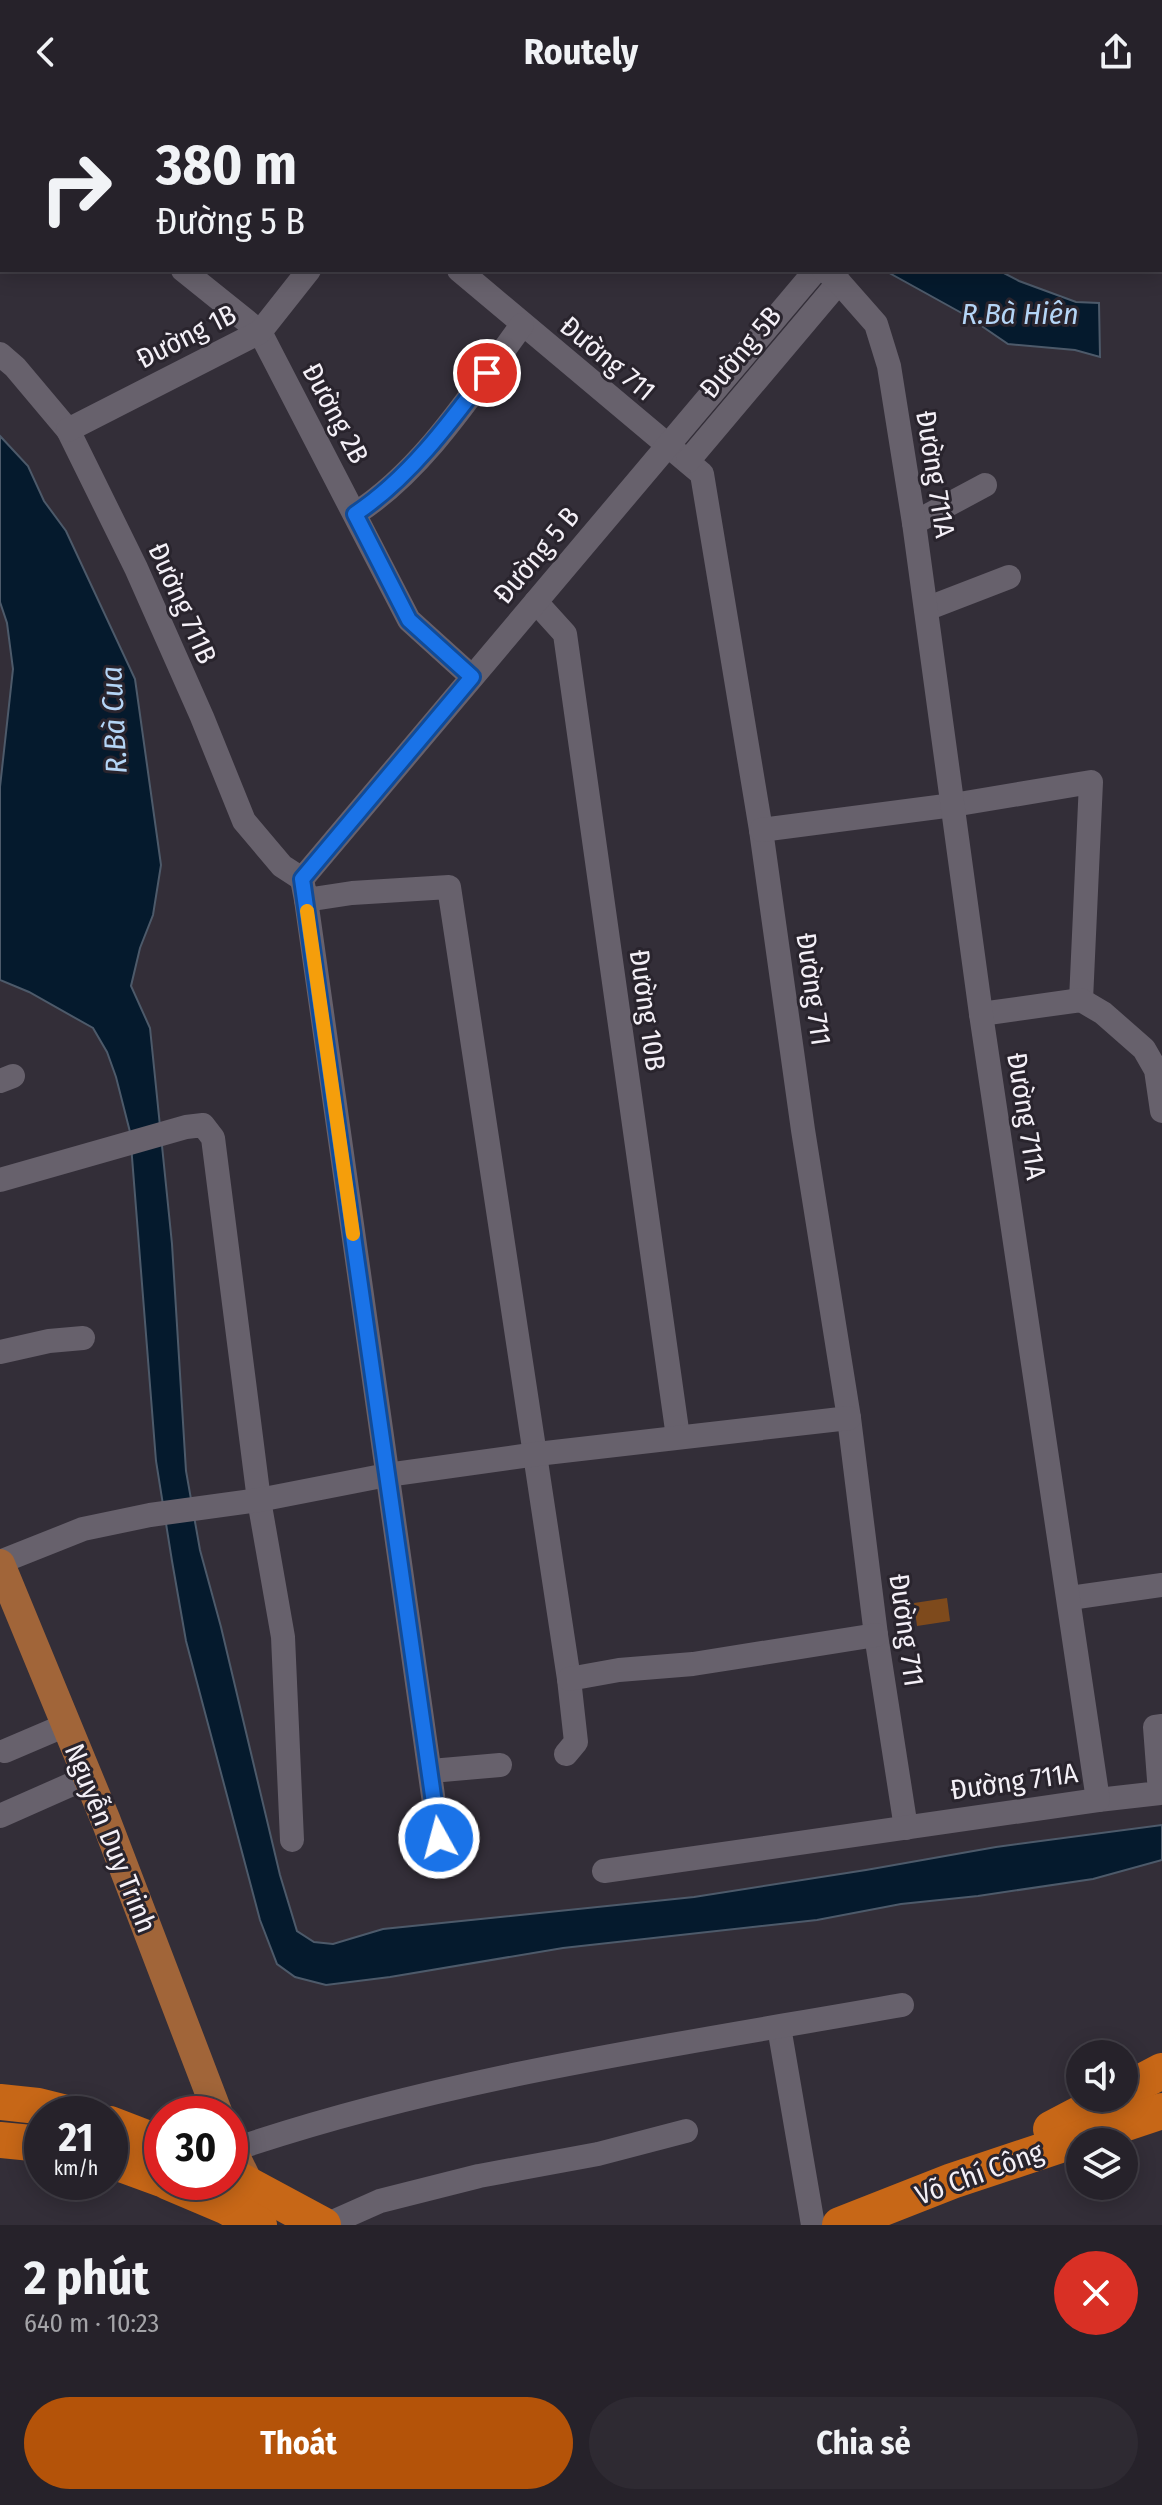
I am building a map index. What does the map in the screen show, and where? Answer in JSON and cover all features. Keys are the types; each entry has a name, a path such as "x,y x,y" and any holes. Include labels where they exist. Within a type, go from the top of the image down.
{"highway":[{"path":"1138,2089 1162,2071"},
{"path":"0,2102 24,2105"},
{"path":"1138,2107 1162,2111"},
{"name":"Võ Chí Công","path":"840,2225 952,2181 1101,2112"},
{"path":"0,2140 24,2142"},
{"path":"248,2169 325,2225"},
{"path":"210,2200 256,2225"}],"main road":[{"name":"Nguyễn Duy Trinh","path":"0,1563 88,1777 211,2096"},
{"path":"1138,2102 1162,2100"},
{"path":"248,2187 270,2225"},
{"path":"247,2200 256,2225"}],"street":[{"name":"Đường 2B","path":"185,272 260,332 409,620 472,677"},
{"name":"Đường 1B","path":"68,430 260,332 307,272"},
{"name":"Đường 711","path":"461,272 702,474 761,830 803,1130 849,1418 876,1635 906,1828"},
{"name":"Đường 5 B","path":"304,890 472,677 814,272"},
{"name":"Đường 5B","path":"688,461 832,276"},
{"name":"Đường 711A","path":"604,1871 1098,1800 981,1014 914,523 889,366 876,324 832,276"},
{"path":"355,514 380,498 452,421 522,325"},
{"name":"Đường 711B","path":"0,354 15,367 68,430 136,568 244,821 304,890"},
{"path":"914,523 985,485"},
{"path":"926,609 1009,577"},
{"name":"Đường 10B","path":"536,602 565,634 678,1437"},
{"path":"761,830 953,805 1091,782 1081,1000"},
{"path":"439,1838 304,890 352,893 449,887 569,1679 576,1742 566,1754"},
{"path":"981,1014 1081,1000 1103,1013 1144,1049 1156,1070 1162,1111"},
{"path":"0,1180 186,1127 203,1125 216,1146 247,1500 283,1637 292,1840"},
{"path":"0,1352 49,1341 83,1338"},
{"path":"0,1563 83,1529 150,1515 387,1475 537,1454 849,1418"},
{"path":"1070,1598 1162,1585"},
{"path":"569,1679 619,1670 693,1664 876,1635"},
{"path":"5,1751 66,1725"},
{"path":"1098,1800 1161,1793 1155,1727 1162,1726"},
{"path":"431,1771 500,1765"},
{"path":"0,1816 88,1777"},
{"path":"248,2150 304,2125 478,2081 902,2005"},
{"path":"779,2027 813,2225"},
{"path":"325,2225 380,2201 479,2176 598,2154 686,2131"}],"water":[{"name":"R.Bà Hiên","path":"888,272 1002,272 1076,302 1099,303 1100,357 1075,350 1008,344 967,316"},
{"name":"R.Bà Cua","path":"0,436 28,466 44,501 66,531 135,679 161,865 153,915 140,948 131,986 150,1028 172,1244 186,1471 200,1550 280,1875 297,1931 314,1942 333,1944 383,1929 694,1897 996,1847 1162,1825 1162,1860 1093,1879 901,1904 817,1920 563,1948 326,1985 295,1977 277,1964 260,1920 186,1641 156,1461 130,1132 116,1077 107,1052 93,1028 29,992 0,980 0,787 13,669 7,623 0,602"}],"building":[{"path":"947,1598 950,1621 917,1626 914,1603"}],"slow traffic":[{"path":"307,911 353,1234"}],"route":[{"path":"439,1838 302,879 472,677 409,620 355,514 380,498 452,421 487,373"}]}
